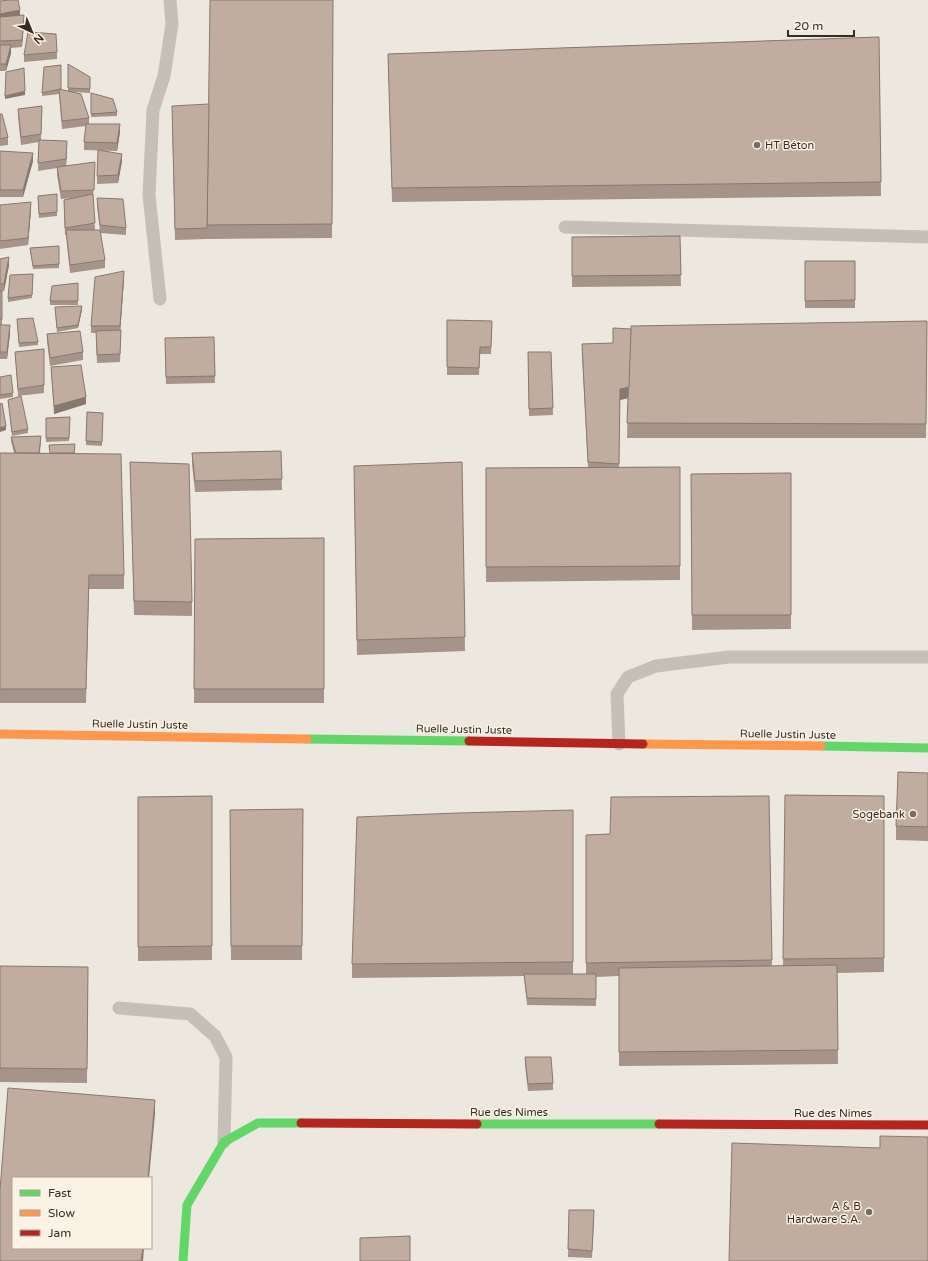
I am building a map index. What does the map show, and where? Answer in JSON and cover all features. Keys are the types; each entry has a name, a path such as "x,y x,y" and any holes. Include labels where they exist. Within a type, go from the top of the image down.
{"street":[{"name":"Ruelle Justin Juste","path":"0,734 928,748"},
{"name":"Rue des Nimes","path":"224,1142 258,1123 928,1125"},
{"path":"183,1261 188,1205 224,1142"}],"lane":[{"path":"160,299 149,195 153,110 164,76 172,24 170,0"},
{"path":"565,227 928,237"},
{"path":"619,744 617,694 628,677 656,666 729,657 928,657"},
{"path":"119,1008 190,1014 216,1036 226,1057 224,1142"}],"building":[{"path":"18,0 20,10 0,14 0,1"},
{"path":"210,0 333,0 332,224 207,225"},
{"path":"24,15 22,40 0,41 0,17"},
{"path":"28,32 56,34 57,52 24,55"},
{"path":"879,37 881,182 392,188 388,54"},
{"path":"0,45 11,45 6,64 0,64"},
{"path":"68,64 90,77 90,89 68,88"},
{"path":"61,65 61,89 42,93 44,67"},
{"path":"24,68 25,91 5,96 6,72"},
{"path":"59,89 81,94 89,118 62,121"},
{"path":"91,93 113,99 117,112 91,114"},
{"path":"209,104 207,228 175,229 172,106"},
{"path":"42,106 41,134 21,137 18,109"},
{"path":"0,114 2,114 8,137 0,139"},
{"path":"86,124 120,124 117,143 84,142"},
{"path":"39,140 67,141 66,159 38,163"},
{"path":"98,150 122,154 118,175 97,176"},
{"path":"0,151 33,153 23,190 0,190"},
{"path":"95,162 94,190 61,191 57,167"},
{"path":"57,194 57,212 39,214 38,196"},
{"path":"93,194 95,223 65,228 64,200"},
{"path":"97,198 123,199 126,228 100,225"},
{"path":"31,202 28,238 0,241 0,205"},
{"path":"66,230 100,230 105,260 70,265"},
{"path":"680,236 681,275 572,276 572,237"},
{"path":"59,246 59,264 33,266 30,248"},
{"path":"9,257 4,284 0,284 0,259"},
{"path":"805,261 855,261 855,300 805,301"},
{"path":"124,271 120,326 91,326 95,277"},
{"path":"33,274 32,295 8,298 10,275"},
{"path":"78,283 78,301 50,301 52,286"},
{"path":"0,291 2,291 2,319 0,319"},
{"path":"82,306 78,325 57,328 55,307"},
{"path":"33,318 38,342 19,343 17,319"},
{"path":"447,320 492,321 491,347 480,347 479,368 447,367"},
{"path":"927,321 926,424 627,423 631,326"},
{"path":"0,325 10,325 7,352 0,352"},
{"path":"613,328 631,329 629,387 620,389 619,464 588,462 582,344 613,343"},
{"path":"121,330 120,354 97,355 96,331"},
{"path":"80,331 83,352 50,358 47,334"},
{"path":"214,337 215,376 166,377 165,338"},
{"path":"44,349 44,385 18,389 15,352"},
{"path":"528,352 551,352 553,408 529,409"},
{"path":"81,365 86,397 54,406 51,367"},
{"path":"11,375 13,393 0,395 0,377"},
{"path":"21,396 28,429 12,432 8,400"},
{"path":"2,403 6,426 0,428 0,404"},
{"path":"87,412 103,413 102,442 86,441"},
{"path":"70,417 69,438 46,438 46,418"},
{"path":"41,436 39,453 16,453 11,437"},
{"path":"75,444 74,453 50,453 49,445"},
{"path":"281,451 282,479 195,481 192,453"},
{"path":"0,453 121,454 124,575 89,575 86,689 0,689"},
{"path":"130,462 189,464 192,602 134,601"},
{"path":"462,462 465,637 357,640 354,466"},
{"path":"680,467 680,566 486,567 486,468"},
{"path":"791,473 791,615 692,615 691,474"},
{"path":"324,538 324,689 194,689 195,539"},
{"name":"Sogebank","path":"898,772 928,773 928,827 896,826"},
{"path":"785,795 884,796 884,958 783,959"},
{"path":"212,796 212,946 138,947 138,797"},
{"path":"769,796 772,960 586,963 586,835 610,834 611,797"},
{"path":"303,809 302,946 231,946 230,810"},
{"path":"573,810 573,962 352,964 357,817"},
{"path":"837,965 838,1050 619,1052 619,968"},
{"path":"0,966 88,967 87,1069 0,1068"},
{"path":"524,974 596,974 596,999 527,998"},
{"path":"525,1057 551,1057 553,1083 528,1084"},
{"path":"8,1088 155,1100 148,1177 12,1177 12,1249 143,1249 141,1261 0,1261 0,1190"},
{"path":"880,1136 928,1137 928,1261 729,1261 732,1143 880,1148"},
{"path":"569,1210 594,1210 592,1251 568,1249"},
{"path":"410,1236 410,1261 360,1261 360,1238"}],"traffic: fast":[{"path":"307,739 469,741"},
{"path":"821,746 928,748"},
{"path":"183,1261 187,1205 224,1142 258,1123 301,1123"},
{"path":"477,1124 659,1124"}],"traffic: slow":[{"path":"0,734 307,739"},
{"path":"643,744 821,746"}],"traffic: jam":[{"path":"469,741 643,744"},
{"path":"301,1123 477,1124"},
{"path":"659,1124 928,1125"}],"place":[{"name":"HT Béton","path":"757,145"},
{"name":"Sogebank","path":"913,814"},
{"name":"A & B Hardware S.A.","path":"869,1212"}]}
